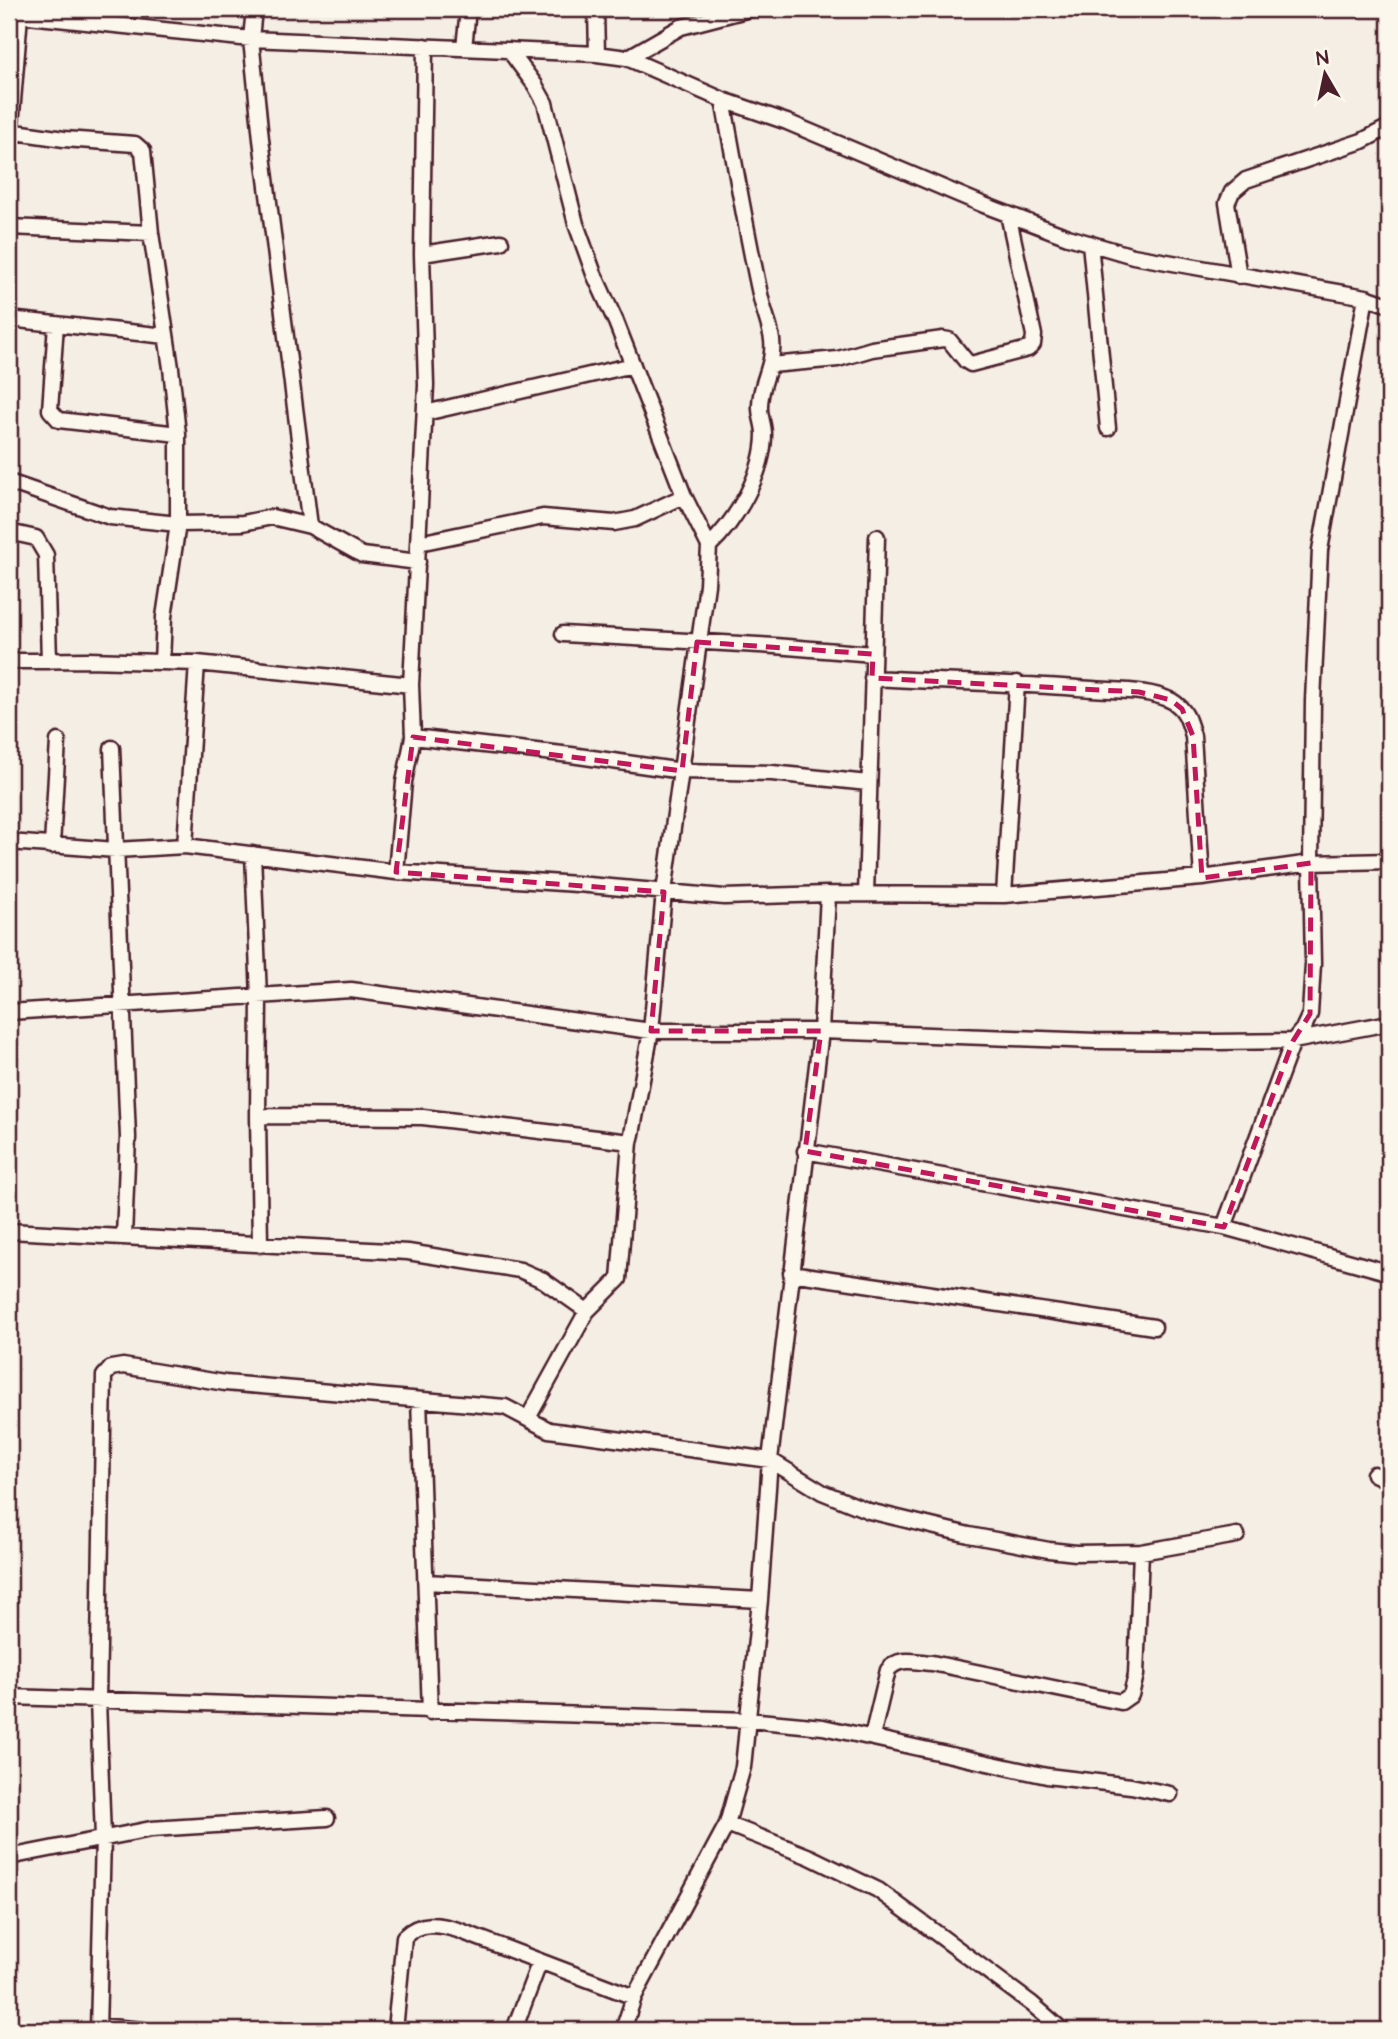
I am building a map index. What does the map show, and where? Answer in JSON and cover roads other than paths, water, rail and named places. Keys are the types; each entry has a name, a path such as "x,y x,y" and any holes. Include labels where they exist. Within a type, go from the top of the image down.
{"street":[{"path":"254,9 251,39 261,139 310,526"},
{"path":"464,48 468,9"},
{"path":"596,9 597,54"},
{"path":"627,58 681,27 750,9"},
{"path":"9,151 14,15 251,39 597,54 627,58 723,100 786,122 1008,214 1090,243 1133,256 1366,298 1389,305"},
{"path":"396,872 404,782 413,737 411,685 425,413 422,254 425,46"},
{"path":"509,50 545,103 576,224 594,274 634,365 684,496 709,547 707,585 664,892 651,1031 630,1142 619,1279 587,1311 528,1418"},
{"path":"709,547 725,532 743,503 754,477 764,434 760,408 761,391 771,365 772,341 760,297 723,100"},
{"path":"1239,276 1227,203 1232,192 1246,180 1362,141 1389,127"},
{"path":"10,131 64,139 135,144 143,151 151,233 178,434 178,524 164,617 162,662"},
{"path":"771,365 838,359 872,349 943,339 949,340 971,364 1028,349 1033,344 1034,335 1008,214"},
{"path":"9,227 151,233"},
{"path":"422,254 501,242"},
{"path":"1090,243 1108,428"},
{"path":"1224,1227 1293,1041 1310,1014 1313,964 1313,701 1320,550 1366,298"},
{"path":"9,319 166,336"},
{"path":"56,324 50,410 59,421 178,434"},
{"path":"425,413 634,365"},
{"path":"9,482 110,517 178,524 243,523 272,517 310,526 362,555 418,562"},
{"path":"419,543 543,517 614,523 635,519 684,496"},
{"path":"9,532 36,538 46,555 49,661"},
{"path":"866,894 877,537"},
{"path":"562,634 873,654"},
{"path":"9,661 197,663 411,685"},
{"path":"185,846 197,663"},
{"path":"872,678 1017,683 1139,692 1171,700 1189,719 1193,736 1202,878"},
{"path":"1004,895 1017,683"},
{"path":"413,737 682,771 772,773 868,783"},
{"path":"52,846 58,741"},
{"path":"112,748 128,1137 124,1237"},
{"path":"9,842 116,850 185,846 396,872 724,897 828,894 1004,895 1202,878 1311,863 1389,861"},
{"path":"253,854 259,997 260,1245"},
{"path":"623,2030 634,1997 727,1824 743,1767 760,1600 770,1460 821,1031 828,894"},
{"path":"9,1012 351,990 651,1031 821,1031 1096,1041 1293,1041 1389,1023"},
{"path":"258,1116 423,1116 630,1142"},
{"path":"805,1151 1224,1227 1387,1272"},
{"path":"9,1231 408,1252 520,1270 543,1280 587,1311"},
{"path":"791,1273 1154,1327"},
{"path":"144,2030 98,2028 103,1838 98,1700 104,1376 111,1368 123,1366 225,1382 505,1406 549,1430 770,1460 822,1492 881,1514 1049,1550 1076,1553 1141,1552 1237,1535"},
{"path":"419,1400 430,1712"},
{"path":"1374,1474 1389,1480"},
{"path":"872,1737 888,1670 894,1663 902,1660 932,1663 1121,1702 1131,1695 1136,1675 1141,1552"},
{"path":"426,1582 760,1600"},
{"path":"9,1697 749,1720 823,1727 1047,1776 1131,1786 1170,1794"},
{"path":"9,1857 185,1825 222,1826 327,1818"},
{"path":"727,1824 810,1857 878,1890 1032,2004 1062,2030"},
{"path":"395,2030 404,1937 410,1931 432,1924 446,1926 634,1997"},
{"path":"514,2030 540,1961"}]}
